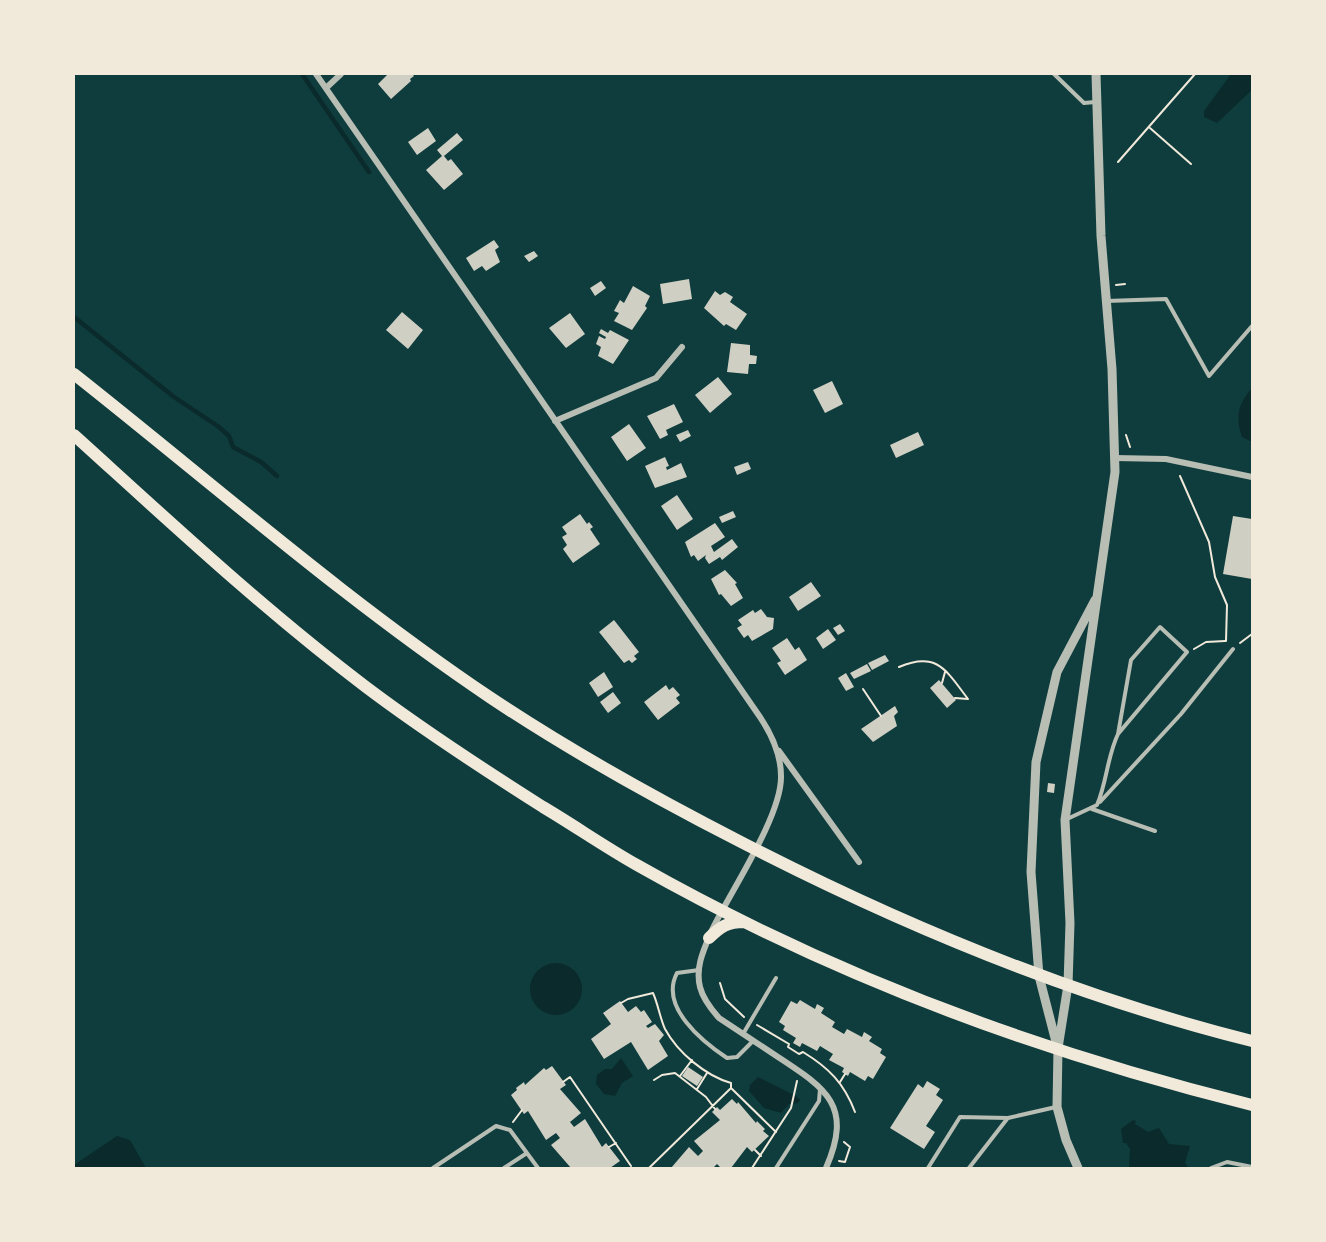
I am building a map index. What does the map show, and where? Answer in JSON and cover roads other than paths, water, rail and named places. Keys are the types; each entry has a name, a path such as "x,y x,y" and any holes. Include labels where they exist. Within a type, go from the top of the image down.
{"main road":[{"path":"74,374 299,555 403,635 490,697 591,762 755,849 910,922 1039,976 1199,1028 1252,1041"},
{"path":"74,435 165,520 290,627 401,713 451,748 636,864 722,909 900,992 1000,1030 1091,1060 1252,1105"},
{"path":"709,938 720,927 731,922 747,921"}],"street":[{"path":"316,74 760,717 777,747 859,862"},
{"path":"326,88 341,74"},
{"path":"1078,1168 1066,1140 1057,1107 1058,1048 1068,985 1070,923 1065,820 1099,592 1115,458 1112,369 1104,301 1096,74"},
{"path":"555,422 656,378 682,347"},
{"path":"1115,458 1166,459 1252,477"},
{"path":"1058,1048 1039,976 1031,872 1036,762 1057,672 1099,592"},
{"path":"777,747 780,786 755,849 722,909 699,963 700,987 707,1003 719,1018 821,1086 831,1101 837,1137 826,1168"}],"lane":[{"path":"1054,74 1084,103 1097,101"},
{"path":"1104,301 1166,299 1209,376 1252,326"},
{"path":"1097,805 1104,788 1111,748 1118,734 1187,652 1160,627 1131,660 1118,734"},
{"path":"1065,820 1097,805 1173,723 1233,649"},
{"path":"1092,809 1155,831"},
{"path":"699,970 677,973 672,982 673,995 692,1028 706,1044 727,1058 737,1057 753,1041"},
{"path":"743,1034 776,978"},
{"path":"776,1168 819,1101 821,1086"},
{"path":"928,1168 960,1117 1008,1118 1057,1107"},
{"path":"969,1168 1008,1118"},
{"path":"433,1168 496,1126 510,1130 538,1168"},
{"path":"504,1168 526,1153"},
{"path":"1211,1168 1227,1162 1252,1167"}],"water":[{"path":"1231,74 1252,74 1252,90 1217,123 1204,117 1204,111"},
{"path":"1252,388 1252,442 1242,437 1238,417 1241,405"},
{"path":"551,963 561,963 570,967 578,975 582,989 578,1003 570,1011 561,1015 551,1015 542,1011 534,1003 530,994 530,984 534,975 542,967"},
{"path":"621,1058 633,1076 622,1083 615,1096 604,1094 596,1084 597,1075 605,1069 612,1069"},
{"path":"758,1077 800,1100 798,1103 789,1104 781,1113 764,1108 749,1091 750,1085"},
{"path":"1133,1120 1136,1121 1135,1124 1148,1132 1159,1128 1169,1144 1190,1146 1185,1163 1188,1167 1129,1168 1130,1149 1126,1143 1123,1143 1121,1129"},
{"path":"117,1136 130,1140 146,1168 74,1168 74,1165"}],"waterway":[{"path":"302,74 369,172"},
{"path":"74,317 174,397 219,427 229,436 233,447 261,462 277,476"}]}
